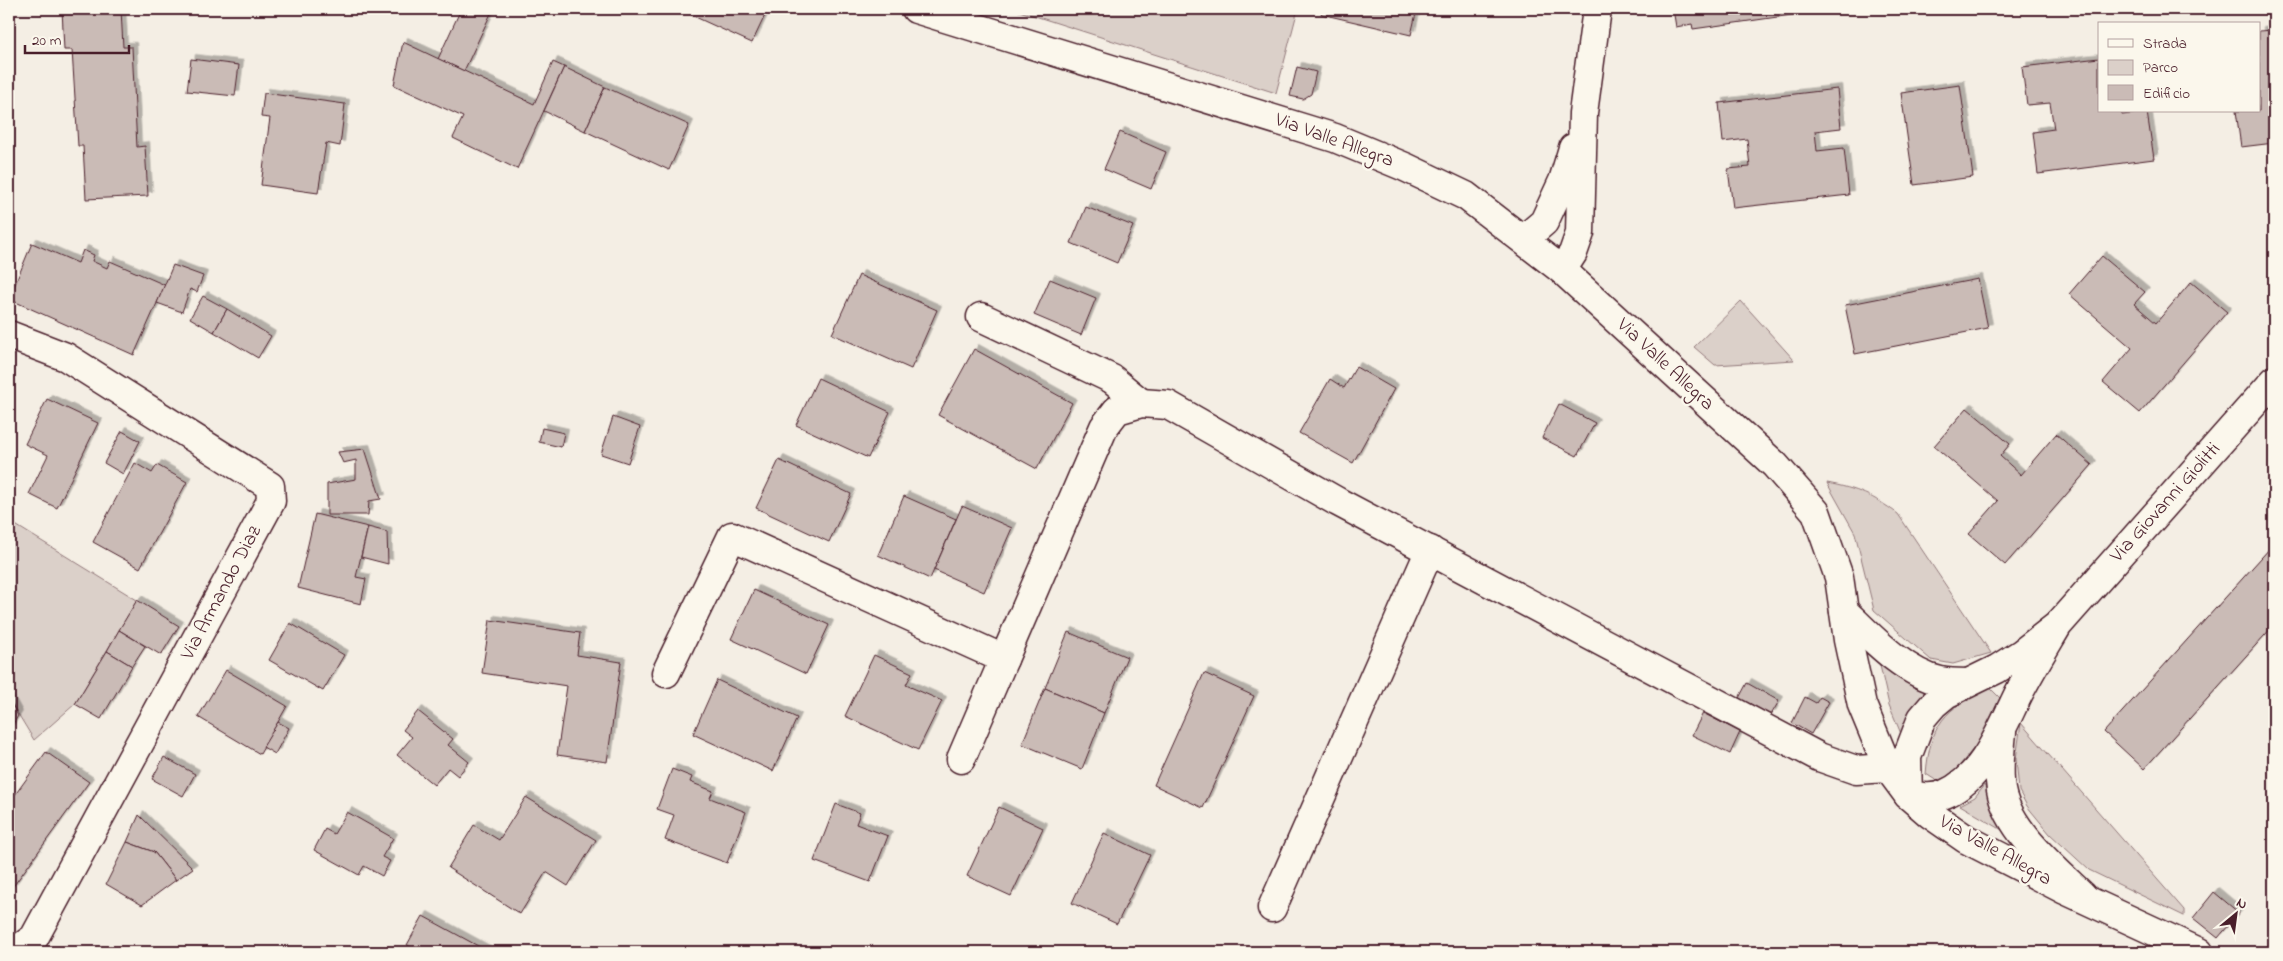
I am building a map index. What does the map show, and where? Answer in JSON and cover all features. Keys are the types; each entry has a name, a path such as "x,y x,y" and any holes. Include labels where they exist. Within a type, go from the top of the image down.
{"street":[{"name":"Via Valle Allegra","path":"916,9 1335,138 1405,167 1466,196 1562,270 1775,465 1816,512 1839,577 1862,704 1888,768 1908,795 1930,814 1966,839 2088,901 2199,952"},
{"path":"1562,270 1573,253 1580,233 1584,113 1597,9"},
{"path":"1524,239 1544,222 1563,181 1584,113"},
{"path":"981,317 1112,379 1140,403"},
{"name":"Via Armando Diaz","path":"9,335 66,358 270,486 271,501 34,938 17,950 9,947"},
{"name":"Via Giovanni Giolitti","path":"2058,624 2274,381"},
{"path":"961,759 1104,427 1117,410 1140,403 1168,405 1338,502 1819,757 1856,770 1888,768"},
{"path":"666,672 732,536 1004,659"},
{"path":"1272,908 1430,550"},
{"path":"1844,611 1870,637 1900,661 1940,681 1967,683"},
{"path":"2058,624 2030,672 2002,728 1979,766 1962,783 1946,794 1929,798 1908,795 1907,757 1922,718 1934,704 1946,694 1997,669 2022,654 2058,624"},
{"path":"2002,728 2000,758 2001,790 2008,811 2026,839 2088,901"}],"green space":[{"path":"1013,9 1298,9 1276,93"},
{"path":"1741,301 1794,360 1715,365 1694,347"},
{"path":"1827,483 1864,494 1898,514 1991,653 1953,664 1931,660 1874,610 1855,533"},
{"path":"9,521 137,600 75,704 34,740 9,699"},
{"path":"1879,661 1927,693 1902,736 1889,705"},
{"path":"1989,687 2000,698 1977,744 1953,774 1937,781 1926,774 1931,742 1936,730 1951,711"},
{"path":"2021,723 2184,910 2184,916 2089,870 2050,834 2027,806 2019,791 2016,759"},
{"path":"1984,785 2009,834 1960,805 1975,797"}],"building":[{"path":"62,9 121,9 123,47 132,47 137,147 145,146 148,196 86,199 83,146 78,146 72,50 64,50"},
{"path":"461,9 493,9 464,71 438,59"},
{"path":"694,9 768,9 752,43 691,15"},
{"path":"1323,9 1417,9 1411,35 1321,14"},
{"path":"1673,9 1834,9 1693,29 1692,24 1676,27"},
{"path":"2274,30 2274,143 2241,147 2236,112 2260,112 2260,31"},
{"path":"403,42 534,104 553,62 564,67 517,169 453,138 463,117 394,85"},
{"path":"2098,58 2098,112 2121,112 2122,115 2147,112 2154,159 2038,174 2033,132 2054,129 2050,103 2027,105 2022,67"},
{"path":"191,59 239,65 235,96 187,91"},
{"path":"564,67 605,87 585,131 544,111"},
{"path":"1297,67 1316,72 1311,94 1303,99 1290,96"},
{"path":"1960,85 1973,177 1914,185 1901,93"},
{"path":"605,87 689,125 669,170 585,131"},
{"path":"1837,89 1841,128 1815,131 1817,151 1844,148 1849,195 1733,208 1728,169 1750,167 1747,139 1723,142 1719,103"},
{"path":"264,93 345,104 340,146 326,143 318,193 261,185 270,118 261,117"},
{"path":"1120,132 1166,152 1151,189 1104,169"},
{"path":"1086,207 1133,226 1117,263 1071,243"},
{"path":"32,243 78,263 83,250 94,255 92,261 107,268 110,261 165,285 134,355 9,299"},
{"path":"2102,256 2145,292 2134,304 2156,323 2191,282 2227,312 2140,413 2103,382 2132,348 2069,294"},
{"path":"173,265 203,276 197,292 190,289 182,312 157,303"},
{"path":"859,275 937,310 911,369 832,334"},
{"path":"1050,279 1096,298 1081,335 1034,315"},
{"path":"1978,279 1988,328 1855,354 1845,305"},
{"path":"203,296 227,309 214,332 190,318"},
{"path":"227,309 271,336 258,358 214,332"},
{"path":"974,349 1072,403 1037,469 938,415"},
{"path":"1356,367 1394,389 1353,463 1299,433 1330,379 1344,388"},
{"path":"818,378 890,412 868,458 796,425"},
{"path":"47,399 98,423 57,508 29,494 48,455 25,444"},
{"path":"1559,404 1595,423 1577,456 1542,438"},
{"path":"1967,408 2010,444 2000,456 2021,475 2056,434 2092,465 2005,565 1969,534 1998,501 1934,446"},
{"path":"613,417 640,427 628,463 601,454"},
{"path":"542,428 564,433 561,447 539,442"},
{"path":"122,431 140,441 123,474 104,463"},
{"path":"365,449 381,499 369,501 368,515 327,515 327,484 356,479 356,460 343,463 338,452"},
{"path":"779,460 851,494 829,542 756,508"},
{"path":"135,463 152,473 157,465 187,482 140,568 93,542"},
{"path":"904,496 956,519 930,579 878,555"},
{"path":"962,506 1012,528 984,592 934,570"},
{"path":"315,514 368,527 356,577 366,579 361,604 298,588"},
{"path":"368,527 387,532 388,564 361,557"},
{"path":"2271,547 2274,550 2274,625 2144,769 2104,732"},
{"path":"754,590 829,625 806,674 731,639"},
{"path":"137,600 179,626 161,655 119,630"},
{"path":"490,620 580,633 577,655 621,662 607,762 557,755 567,686 482,673"},
{"path":"290,623 344,655 323,691 269,660"},
{"path":"119,630 145,646 132,666 107,651"},
{"path":"1068,632 1127,657 1104,713 1045,688"},
{"path":"107,651 132,666 101,719 75,704"},
{"path":"874,655 912,673 906,685 942,701 918,750 845,716"},
{"path":"226,670 287,706 260,754 198,717"},
{"path":"1204,673 1254,696 1203,808 1154,785"},
{"path":"717,680 797,718 773,771 693,734"},
{"path":"1747,683 1779,701 1771,715 1739,698"},
{"path":"1045,688 1104,713 1082,769 1022,744"},
{"path":"1805,697 1816,703 1820,697 1829,702 1811,734 1792,723"},
{"path":"9,699 18,716 9,730"},
{"path":"418,711 453,739 448,745 469,762 458,776 448,768 434,785 397,755 412,737 403,730"},
{"path":"1703,713 1740,732 1730,754 1692,735"},
{"path":"278,722 289,728 275,754 263,747"},
{"path":"46,752 89,782 12,888 9,885 9,803"},
{"path":"164,757 195,774 183,796 152,779"},
{"path":"672,769 692,777 690,782 713,791 710,798 746,812 727,863 665,840 674,815 657,809"},
{"path":"526,797 596,840 568,886 546,872 520,914 448,868 474,825 499,840"},
{"path":"836,804 860,813 856,824 888,836 870,882 814,861"},
{"path":"999,807 1043,828 1011,896 967,876"},
{"path":"347,812 393,838 382,857 390,861 382,876 364,866 359,875 314,850 325,829 334,834"},
{"path":"139,815 193,868 176,880 154,852 127,842"},
{"path":"1104,833 1150,855 1117,924 1072,903"},
{"path":"127,842 154,852 176,880 142,905 106,884"},
{"path":"2214,892 2239,913 2218,938 2193,918"},
{"path":"423,916 489,952 413,952 415,949 407,945"}]}
